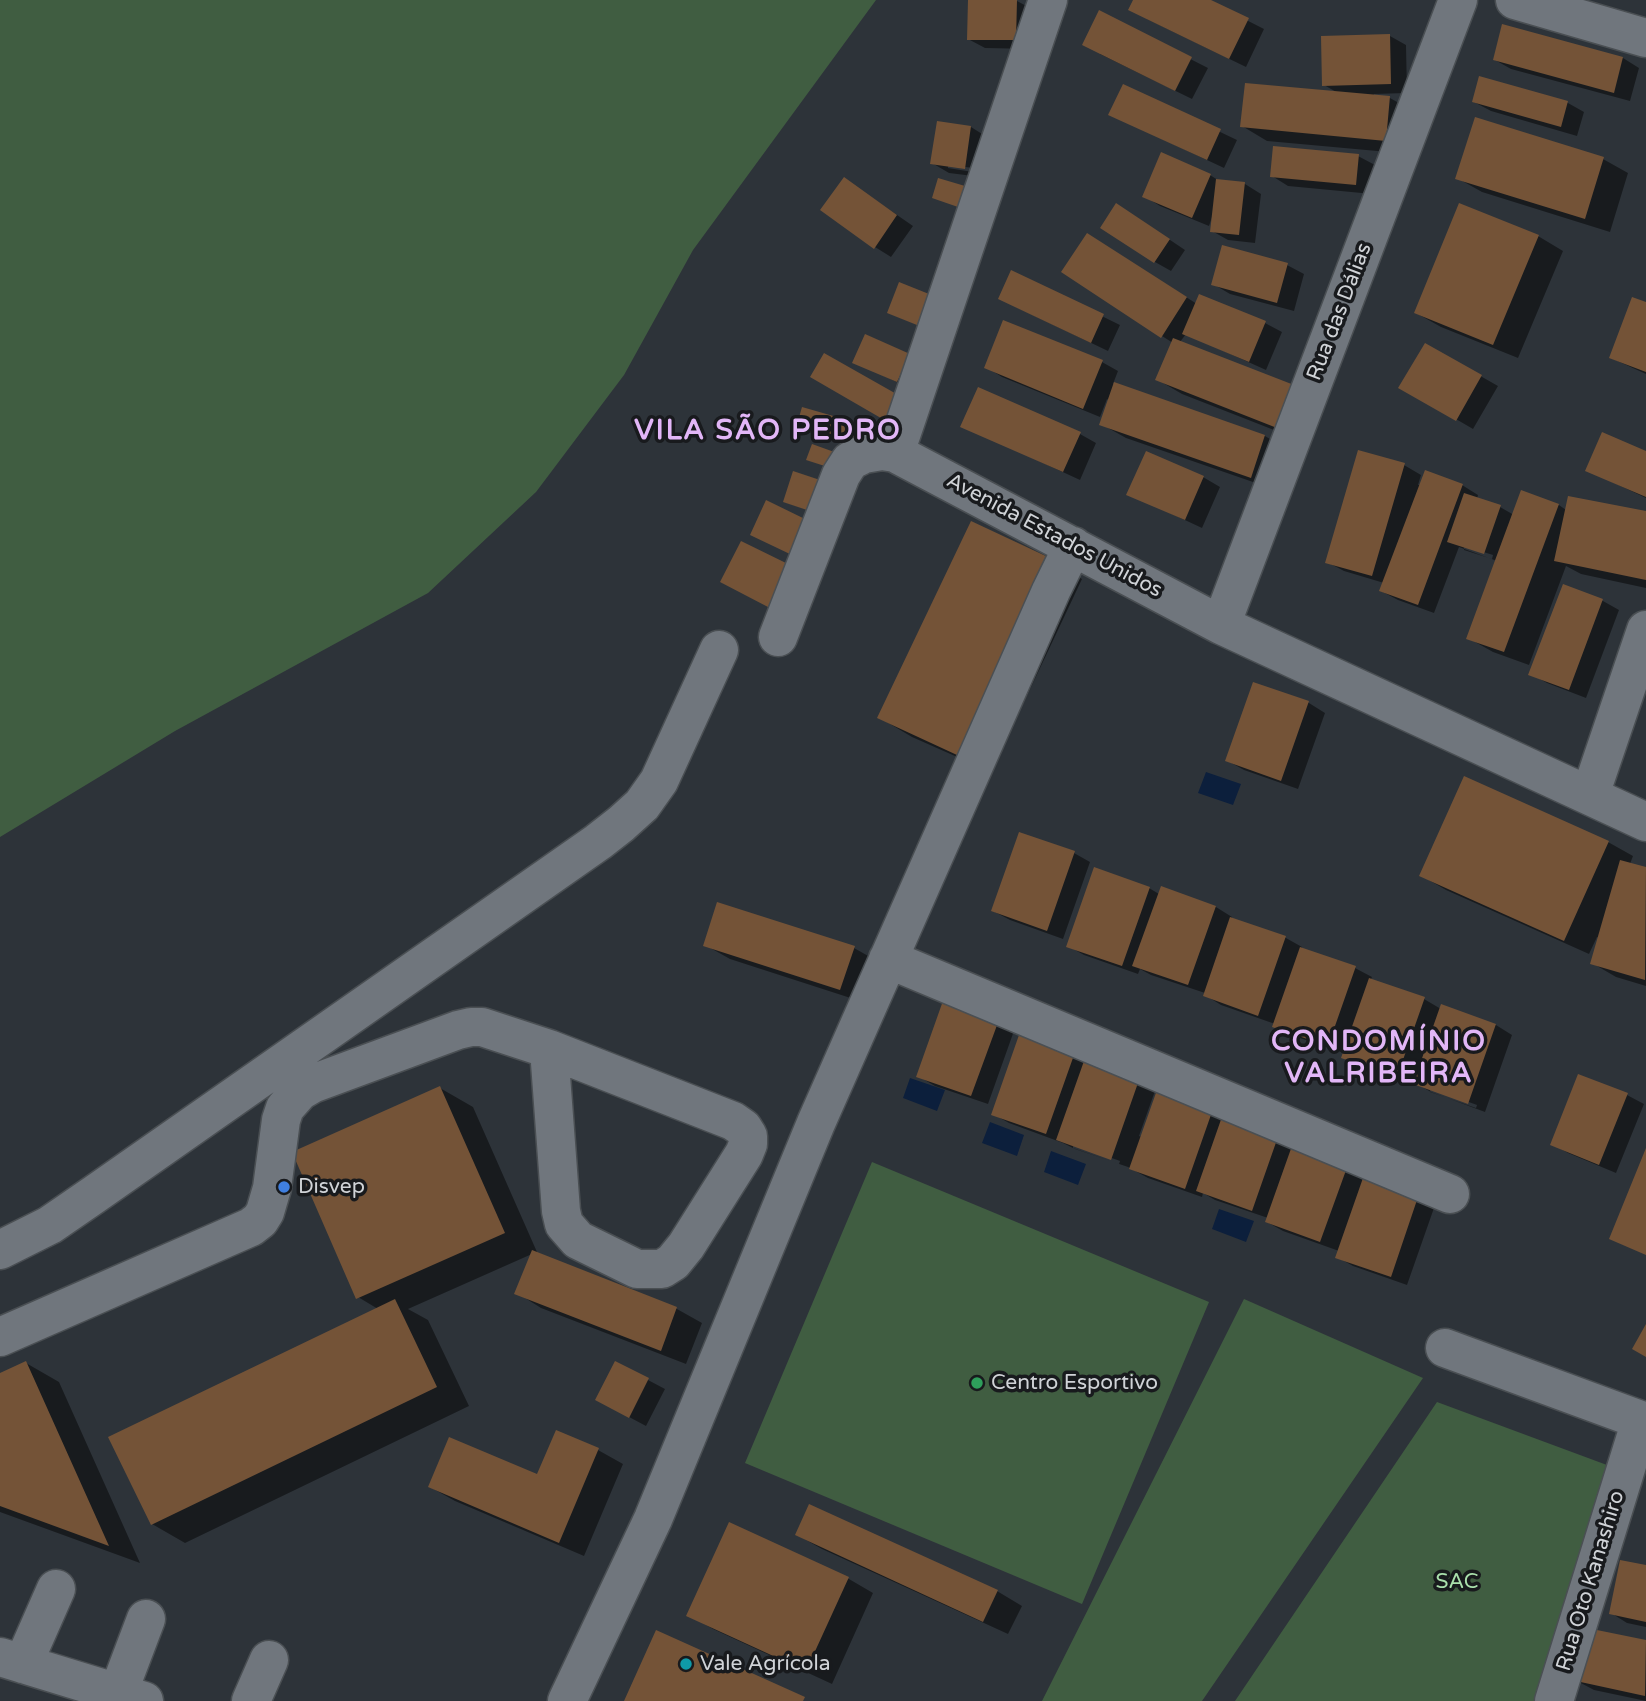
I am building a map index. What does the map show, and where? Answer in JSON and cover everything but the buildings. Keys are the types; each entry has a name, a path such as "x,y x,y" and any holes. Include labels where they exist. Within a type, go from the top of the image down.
{"street":[{"path":"778,637 841,475 850,461 864,454 883,451 895,453 1048,0"},
{"name":"Rua das Dálias","path":"1221,625 1458,0"},
{"path":"1515,0 1646,38"},
{"name":"Avenida Estados Unidos","path":"895,453 1221,625 1646,822"},
{"path":"567,1701 653,1519 816,1123 1073,546"},
{"path":"1590,795 1646,630"},
{"path":"0,1250 50,1225 613,830 642,805 659,781 719,650"},
{"path":"888,959 1450,1194"},
{"path":"0,1337 240,1234 260,1220 265,1212 272,1188 281,1120 285,1108 300,1091 312,1084 471,1027 493,1030 549,1049 733,1121 748,1136 744,1154 686,1246 673,1262 662,1269 637,1269 578,1240 564,1224 549,1049"},
{"path":"1445,1348 1644,1421"},
{"name":"Rua Oto Kanashiro","path":"1554,1701 1644,1421"},
{"path":"56,1589 12,1661 131,1697 146,1619"},
{"path":"251,1701 268,1660"}],"green space":[{"path":"0,0 876,0 693,250 624,375 536,492 428,593 175,731 0,837"},
{"name":"Centro Esportivo","path":"872,1162 1209,1302 1082,1604 745,1463"},
{"path":"1244,1299 1423,1378 1202,1701 1042,1701"},
{"name":"SAC","path":"1437,1402 1615,1468 1543,1701 1235,1701"}],"water":[{"path":"1206,772 1241,784 1233,805 1198,793"},
{"path":"910,1078 945,1090 937,1111 903,1098"},
{"path":"990,1122 1024,1135 1017,1156 982,1143"},
{"path":"1051,1151 1086,1164 1078,1185 1044,1172"},
{"path":"1219,1209 1254,1221 1246,1242 1212,1229"}],"place":[{"name":"Disvep","path":"284,1187"},
{"name":"Centro Esportivo","path":"977,1383"},
{"name":"Vale Agrícola","path":"686,1664"}],"district":[{"name":"VILA SÃO PEDRO","path":"768,432"},
{"name":"CONDOMÍNIO VALRIBEIRA","path":"1379,1059"}]}
